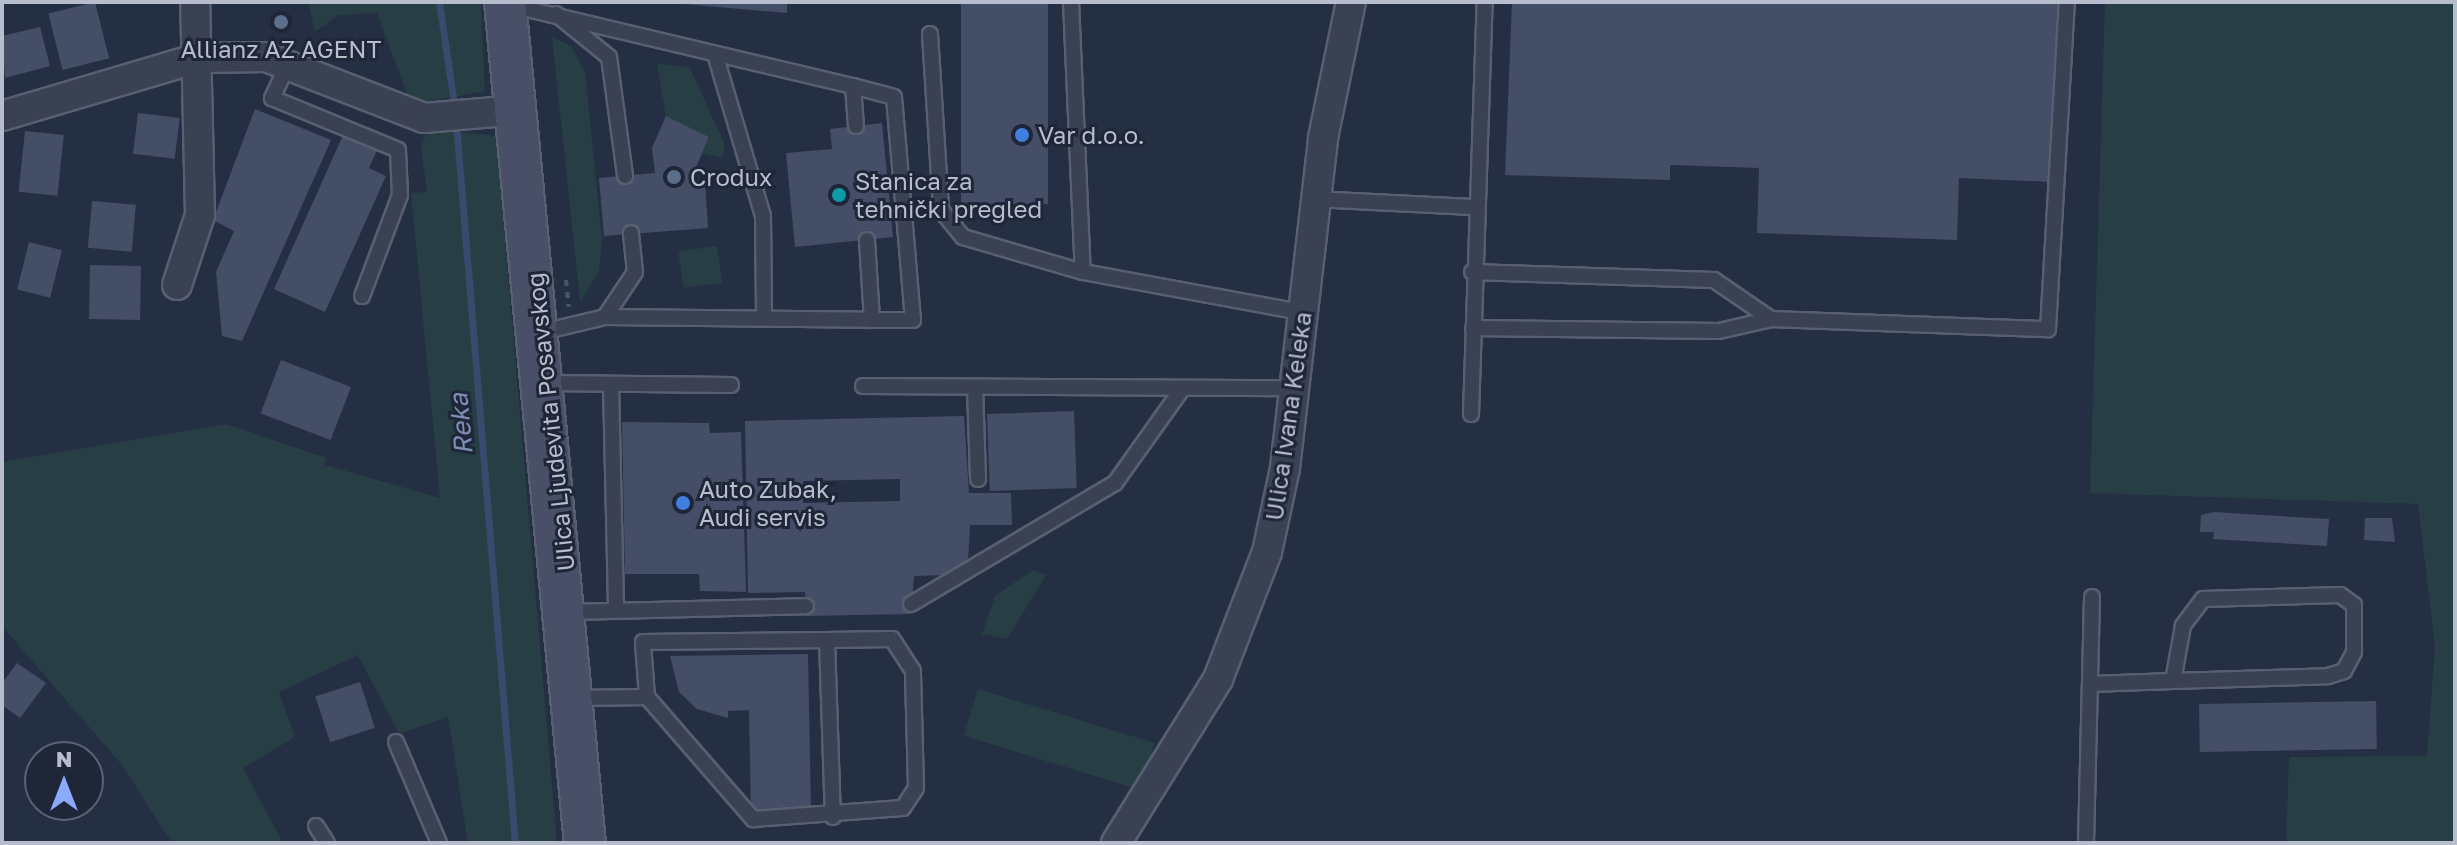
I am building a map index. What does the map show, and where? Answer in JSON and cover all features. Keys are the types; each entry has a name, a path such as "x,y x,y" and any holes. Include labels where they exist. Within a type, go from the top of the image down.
{"main road":[{"name":"Ulica Ljudevita Posavskog","path":"505,3 503,111 542,332 568,612 585,843"}],"street":[{"path":"177,285 200,215 195,2"},
{"name":"Ulica Ivana Keleka","path":"1116,843 1196,719 1237,637 1267,552 1295,388 1316,199 1351,2"},
{"path":"2,116 198,58 288,64 424,118 503,111"}],"lane":[{"path":"1071,2 1083,272"},
{"path":"1471,414 1472,272 1485,2"},
{"path":"1473,328 1719,331 1771,319 2048,329 2067,2"},
{"path":"505,3 550,9 715,54 894,97 913,320 605,317 542,332"},
{"path":"550,9 609,57 625,176"},
{"path":"930,34 941,210 963,237 1083,272 1302,312"},
{"path":"715,54 763,216 764,317"},
{"path":"288,64 272,98 398,150 400,195 362,296"},
{"path":"853,86 856,126"},
{"path":"1316,199 1475,207"},
{"path":"605,317 635,272 631,233"},
{"path":"867,240 872,320"},
{"path":"1472,272 1714,280 1771,319"},
{"path":"546,383 731,385"},
{"path":"611,385 616,609"},
{"path":"863,386 1295,388"},
{"path":"975,387 978,479"},
{"path":"911,604 1115,483 1182,389"},
{"path":"2090,684 2173,681 2344,671 2354,652 2354,605 2340,595 2203,599 2183,626 2173,681"},
{"path":"2086,843 2092,597"},
{"path":"568,612 806,606"},
{"path":"892,639 913,671 911,800 886,815 753,819 647,697 643,642 892,639"},
{"path":"827,640 833,817"},
{"path":"575,698 647,697"},
{"path":"396,742 439,843"},
{"path":"316,826 327,843"}],"green space":[{"path":"308,2 481,2 485,91 425,102 408,97 377,13 338,15 315,32"},
{"path":"2105,2 2455,2 2455,843 2286,843 2289,757 2427,756 2435,646 2418,504 2090,493"},
{"path":"552,37 571,46 585,72 602,240 599,272 580,301"},
{"path":"657,63 690,68 725,145 722,158 702,153 709,137 666,116"},
{"path":"441,130 496,136 557,843 468,843 448,717 399,734 358,655 279,692 295,737 243,768 283,843 172,843 104,741 2,626 2,462 226,424 327,458 325,465 440,498 411,193 427,192 421,148 426,134"},
{"path":"717,246 722,283 684,288 678,251"},
{"path":"1033,570 1046,575 1007,639 982,634 995,596"},
{"path":"978,689 1155,743 1141,790 964,736"}],"building":[{"path":"95,2 109,58 62,70 48,14"},
{"path":"660,2 787,2 787,13"},
{"path":"961,2 1048,2 1048,204 961,204"},
{"path":"1512,2 2060,2 2053,182 1959,178 1957,240 1757,233 1759,168 1670,165 1670,180 1505,175"},
{"path":"40,27 50,66 5,78 2,36"},
{"path":"255,109 331,140 242,341 222,336 216,272 234,231 213,220"},
{"path":"138,113 180,118 175,159 133,154"},
{"path":"666,116 709,137 690,181 705,181 708,228 604,236 599,178 655,173 652,148"},
{"name":"Stanica za tehnički pregled","path":"882,123 893,237 795,247 786,153 832,149 830,129"},
{"path":"25,131 64,135 57,196 19,192"},
{"path":"344,133 378,148 369,168 386,176 325,312 274,289"},
{"path":"92,201 136,205 132,252 88,248"},
{"path":"29,242 62,250 50,298 17,290"},
{"path":"90,265 141,266 140,320 89,319"},
{"path":"281,360 351,387 331,440 261,413"},
{"path":"1074,411 1077,488 990,491 987,414"},
{"path":"964,416 969,493 1011,493 1012,525 970,525 968,562 946,575 914,576 911,614 806,616 805,592 748,593 745,421","holes":["900,479 900,501 803,503 803,481"]},
{"name":"Auto Zubak, Audi servis","path":"622,422 709,423 710,433 741,432 746,592 700,591 699,574 625,574"},
{"path":"2214,512 2329,519 2327,546 2213,539 2214,532 2200,532 2201,515"},
{"path":"2365,518 2392,518 2395,542 2364,540"},
{"path":"808,654 811,813 751,814 749,710 728,711 728,718 697,709 679,692 670,656"},
{"path":"17,663 46,683 20,718 2,705 2,683"},
{"path":"360,682 375,728 330,742 315,697"},
{"path":"2376,701 2377,749 2200,752 2199,704"}],"waterway":[{"name":"Reka","path":"439,2 455,111"},
{"name":"Reka","path":"456,123 515,843"}],"place":[{"name":"Allianz AZ AGENT","path":"281,22"},
{"name":"Var d.o.o.","path":"1022,135"},
{"name":"Crodux","path":"674,177"},
{"name":"Stanica za tehnički pregled","path":"839,195"},
{"name":"Auto Zubak, Audi servis","path":"683,503"}]}
